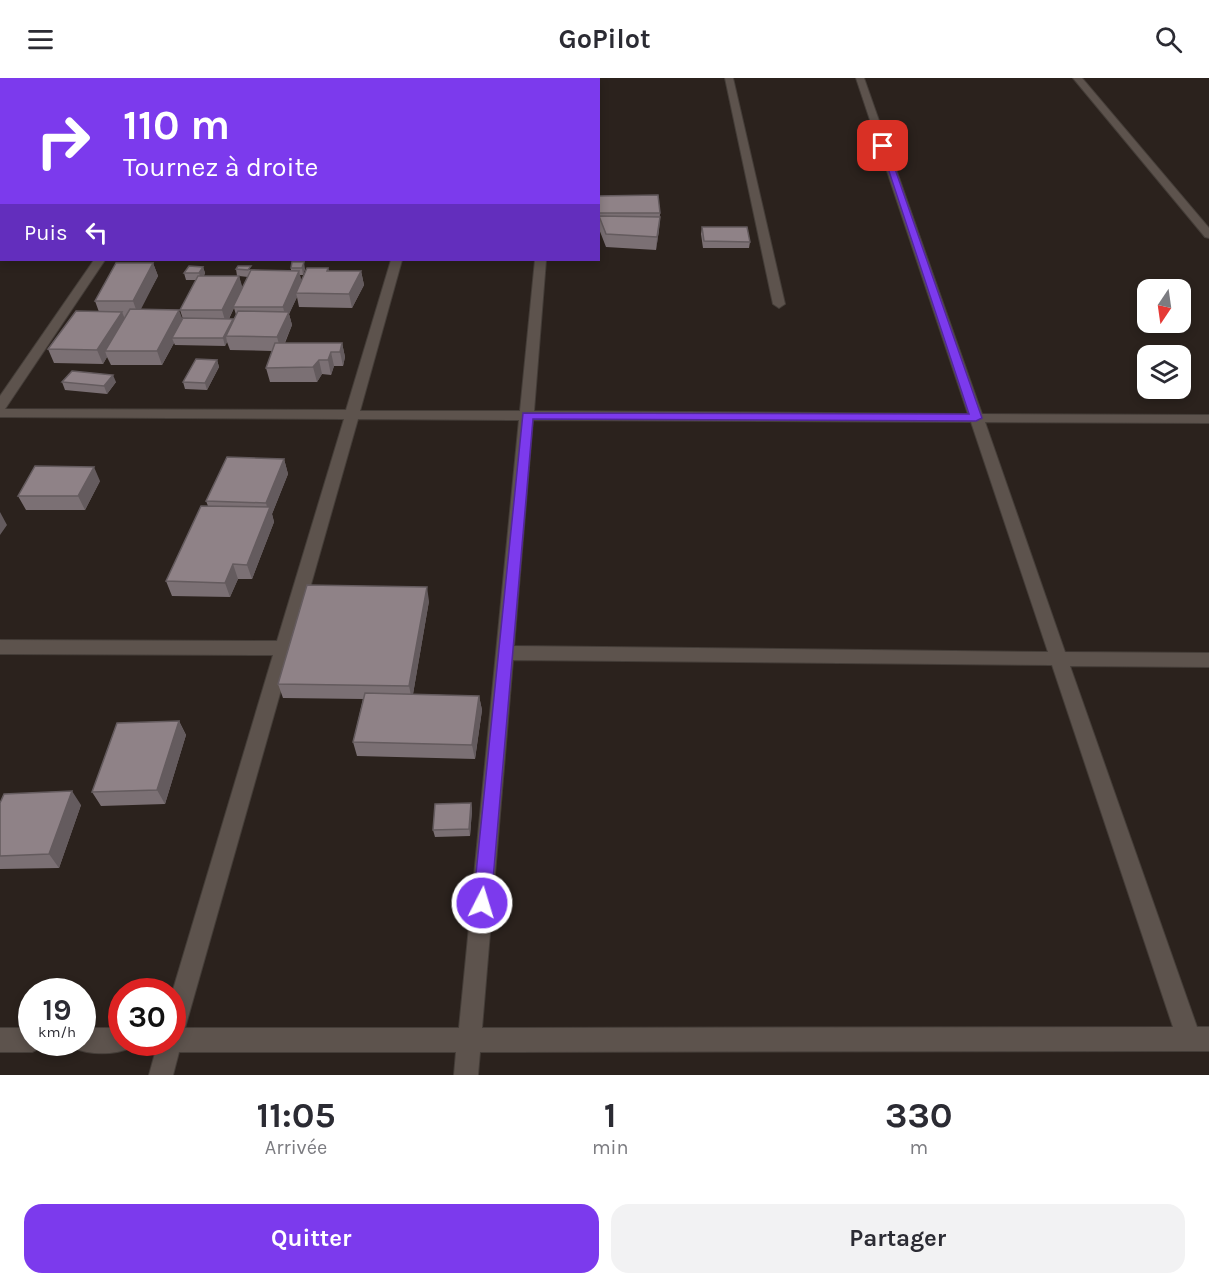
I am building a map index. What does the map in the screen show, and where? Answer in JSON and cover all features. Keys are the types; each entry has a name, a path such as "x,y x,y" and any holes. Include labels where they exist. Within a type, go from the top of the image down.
{"street":[{"path":"729,78 779,304"},
{"path":"186,1041 1199,1039 1058,659 860,78"},
{"path":"1077,78 1209,235"},
{"path":"0,406 98,261"},
{"path":"186,986 397,261"},
{"path":"466,1075 542,261"},
{"path":"0,413 1209,419"},
{"path":"0,647 284,648"},
{"path":"505,653 1209,660"},
{"path":"0,1040 18,1040"},
{"path":"160,1075 166,1056"}],"building":[{"path":"658,195 660,213 600,213 600,196"},
{"path":"600,216 660,217 657,237 606,234"},
{"path":"702,227 747,227 750,242 704,241"},
{"path":"292,262 304,262 302,268 291,268"},
{"path":"116,263 153,263 133,301 95,301"},
{"path":"189,266 203,267 199,273 184,273"},
{"path":"238,266 251,266 248,270 236,269"},
{"path":"307,268 328,268 327,271 361,271 349,294 296,293"},
{"path":"251,270 299,271 283,307 233,307"},
{"path":"198,276 239,276 222,310 180,310"},
{"path":"130,309 179,310 157,351 105,351"},
{"path":"76,311 122,312 97,350 48,349"},
{"path":"238,311 289,312 277,337 226,336"},
{"path":"183,318 233,319 223,338 172,338"},
{"path":"275,343 342,343 340,352 331,352 328,360 319,360 313,367 266,368"},
{"path":"196,359 217,360 205,383 183,382"},
{"path":"72,371 113,375 104,386 62,382"},
{"path":"227,457 284,459 266,503 206,501"},
{"path":"35,466 94,467 78,496 18,496"},
{"path":"201,506 270,507 247,565 233,564 225,583 166,581"},
{"path":"307,585 427,587 409,686 278,684"},
{"path":"365,693 479,696 472,745 353,742"},
{"path":"179,721 157,790 92,792 117,723"},
{"path":"72,791 49,854 0,856 0,803 4,794"},
{"path":"471,803 469,829 433,830 435,804"}],"route":[{"path":"482,903 527,416 976,418 883,146"}]}
